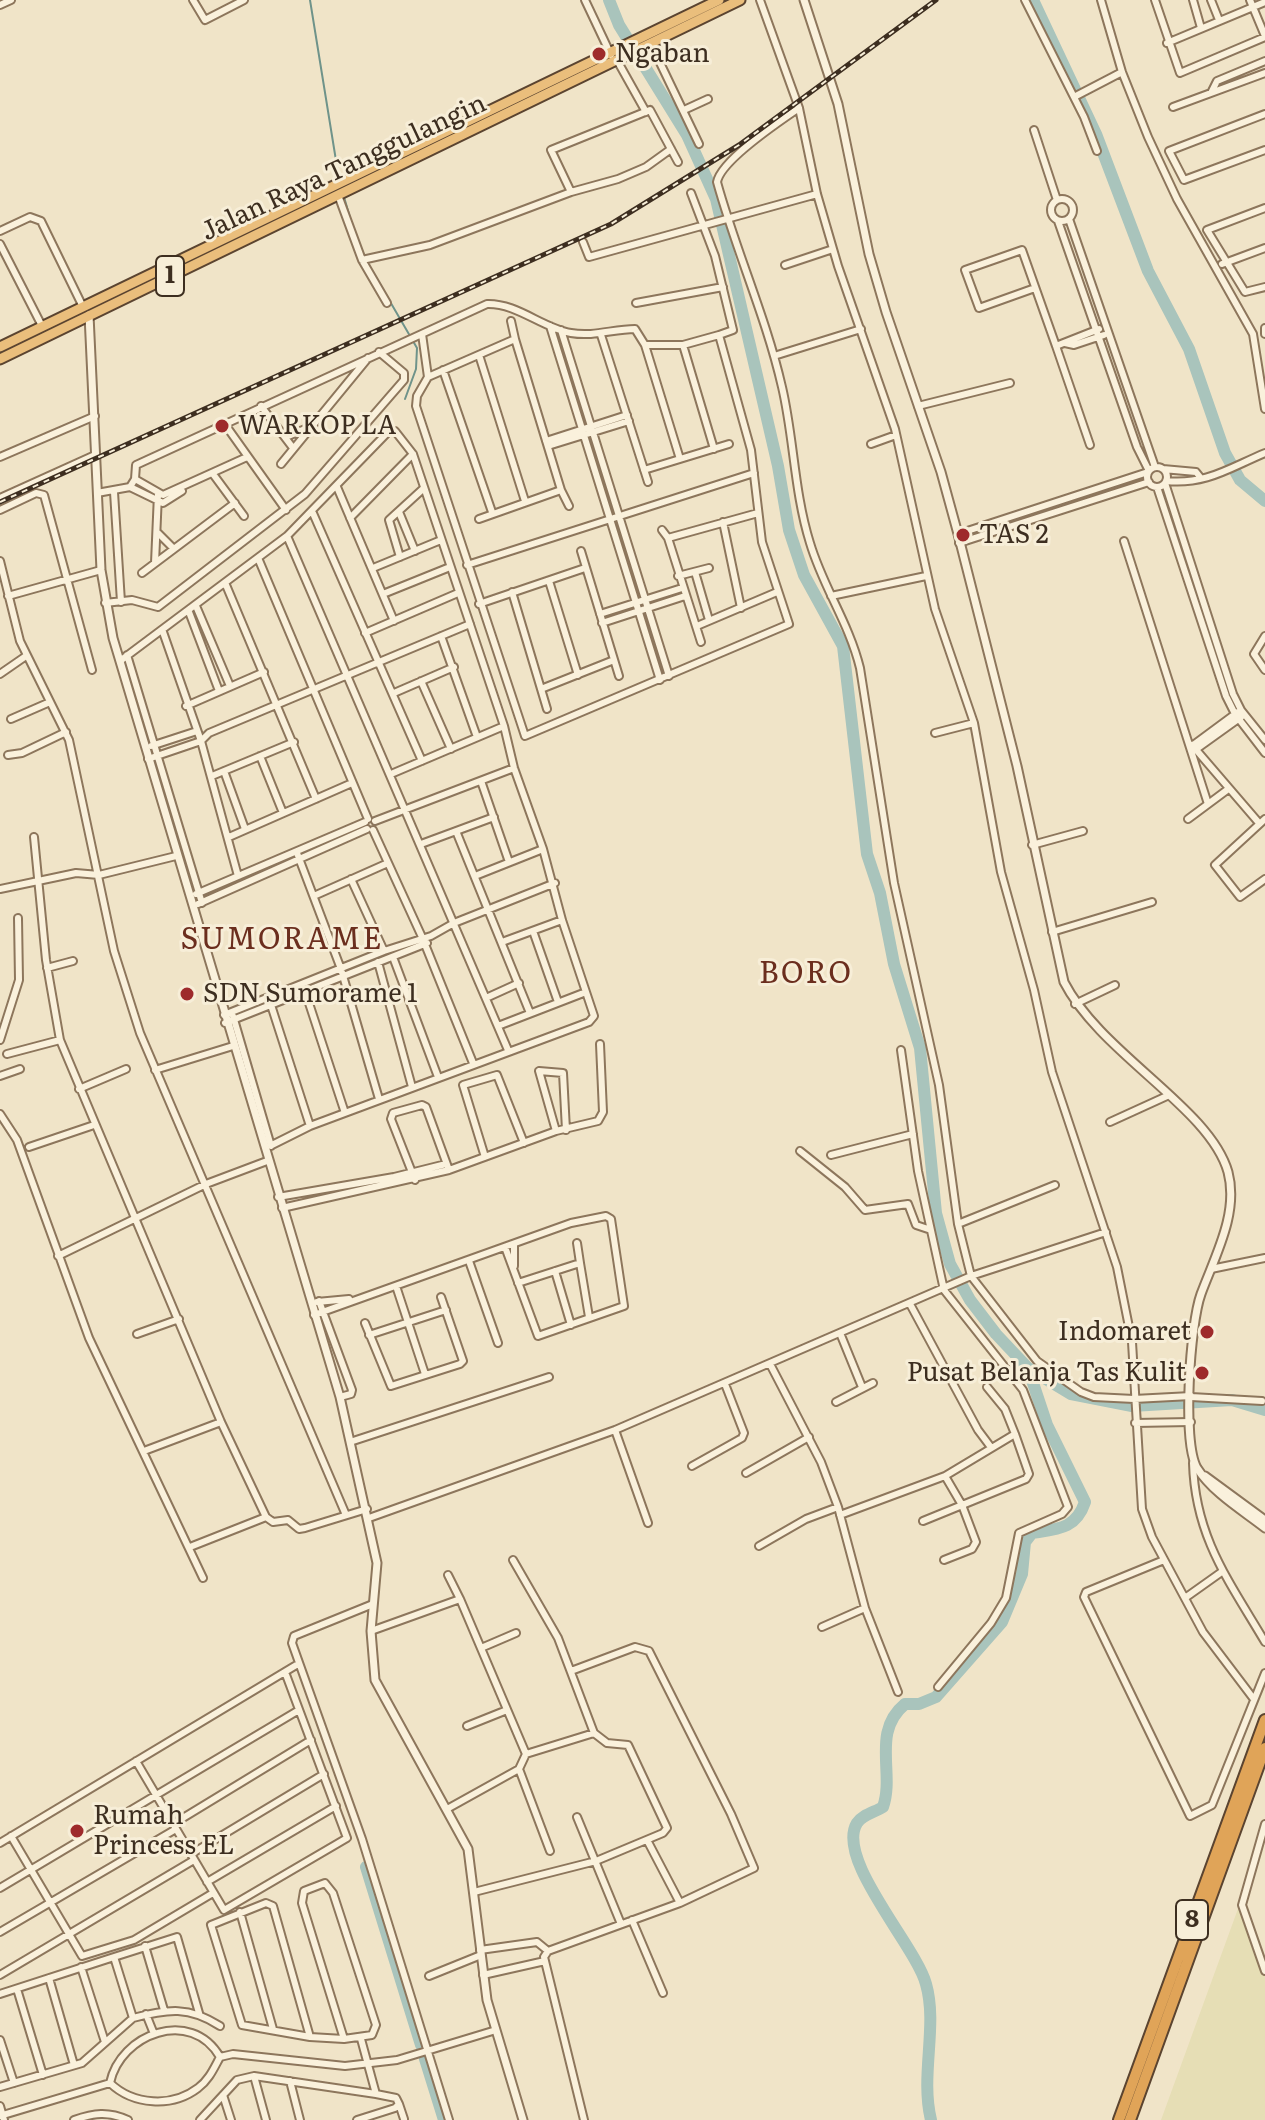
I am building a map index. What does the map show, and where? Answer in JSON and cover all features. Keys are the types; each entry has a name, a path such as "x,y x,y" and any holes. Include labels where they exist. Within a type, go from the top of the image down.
{"highway":[{"name":"1","path":"647,44 719,0"},
{"name":"1","path":"616,58 740,0"},
{"name":"Jalan Raya Tanggulangin","path":"0,359 147,281 616,58"},
{"name":"Jalan Raya Tanggulangin","path":"0,347 42,326 86,311"},
{"name":"8","path":"1119,2120 1265,1720"},
{"name":"8","path":"1130,2120 1265,1748"}],"street":[{"path":"0,5 11,0"},
{"path":"193,0 205,20 239,1"},
{"path":"585,0 646,112"},
{"path":"760,0 799,108 817,194 833,249 896,435 926,576 974,723 1001,872 1034,990 1052,1072 1106,1232 1130,1327 1142,1509 1164,1560 1187,1597 1208,1641 1253,1698"},
{"path":"804,0 838,104 877,283 958,534 1004,713 1050,933 1064,982 1075,1004 1102,1037 1216,1143 1228,1173 1231,1204 1192,1331 1191,1422 1197,1510 1223,1571 1265,1642"},
{"path":"1025,0 1075,96 1097,151"},
{"path":"1101,0 1122,72 1163,167 1256,343 1265,409"},
{"path":"1155,0 1167,43 1180,73 1265,36 1252,4"},
{"path":"1193,0 1201,28"},
{"path":"1211,0 1219,20"},
{"path":"1167,43 1252,4 1265,2"},
{"path":"647,44 699,144"},
{"path":"1212,91 1215,82 1265,61"},
{"path":"1075,96 1122,72"},
{"path":"1173,107 1265,73"},
{"path":"684,110 708,99"},
{"path":"799,108 719,174 717,182 774,356 809,541 831,596 851,633 860,668 894,883 939,1085 958,1224 969,1277 1020,1342 1059,1379 1094,1397 1134,1401 1191,1398 1262,1401"},
{"path":"571,192 551,150 646,112 653,111 678,162"},
{"path":"1265,114 1172,148 1169,152 1184,180 1265,150"},
{"path":"1034,130 1057,200 1051,213 1058,221 1104,331"},
{"path":"365,259 430,245 571,192 632,173 671,149"},
{"path":"1163,167 1175,164"},
{"path":"337,192 387,303"},
{"path":"645,345 683,345 733,330 707,227 691,193"},
{"path":"583,242 589,257 707,227 817,194"},
{"path":"1057,200 1072,204 1069,219 1151,470 1149,482"},
{"path":"1265,208 1208,229 1245,292 1265,287"},
{"path":"0,231 30,217 41,221 86,311 105,603 117,652 124,658 158,755 202,903"},
{"path":"1058,221 1069,219"},
{"path":"0,244 42,326"},
{"path":"1216,267 1265,248"},
{"path":"785,265 833,249"},
{"path":"1035,288 979,308 965,270 1022,250 1090,445"},
{"path":"1077,270 1086,267"},
{"path":"636,303 723,287"},
{"path":"97,493 130,487 135,479 136,465 487,304 506,306 561,330 601,335 635,329 645,345 680,459"},
{"path":"511,321 561,490 569,506"},
{"path":"550,326 660,680"},
{"path":"1265,328 1265,334"},
{"path":"774,356 861,329"},
{"path":"561,330 669,676"},
{"path":"1056,346 1104,331"},
{"path":"418,335 428,377"},
{"path":"601,335 648,482"},
{"path":"515,339 428,377 417,396 416,406 525,736 785,628 790,620 777,592 762,542 754,473 719,335"},
{"path":"683,345 714,449"},
{"path":"105,603 132,600 158,607 286,510 348,447 404,380 404,373 379,352"},
{"path":"479,355 525,501"},
{"path":"281,464 368,358"},
{"path":"443,370 492,512"},
{"path":"918,406 1010,383"},
{"path":"261,406 293,448"},
{"path":"0,457 95,416"},
{"path":"547,443 628,418"},
{"path":"224,423 286,510"},
{"path":"286,437 315,424"},
{"path":"124,658 226,585 287,536 389,431 395,431 413,454 504,726 514,768 555,883 562,920 594,1014 592,1021 379,1099 310,1126 264,1149"},
{"path":"871,444 896,435"},
{"path":"644,470 729,444"},
{"path":"1157,487 1166,482 1189,482 1200,477 1222,475 1265,453"},
{"path":"350,518 413,454"},
{"path":"0,498 95,455"},
{"path":"135,479 158,494 188,486 247,457"},
{"path":"1163,469 1239,715 1265,740"},
{"path":"958,534 1151,470 1196,472 1200,477"},
{"path":"467,565 754,473"},
{"path":"213,474 244,516"},
{"path":"959,543 1149,482 1157,487 1192,593 1239,715 1265,753"},
{"path":"130,487 156,502 167,502 188,486"},
{"path":"337,487 394,621"},
{"path":"400,557 389,522 424,488"},
{"path":"479,519 561,490"},
{"path":"114,492 121,602"},
{"path":"0,510 42,493 92,670"},
{"path":"155,563 158,494"},
{"path":"1071,496 1075,506"},
{"path":"142,573 235,503"},
{"path":"312,511 422,761"},
{"path":"399,512 415,551"},
{"path":"668,538 758,513"},
{"path":"723,522 741,608"},
{"path":"662,530 668,538 701,642"},
{"path":"158,533 174,549"},
{"path":"287,536 350,675 508,1050"},
{"path":"373,568 441,540"},
{"path":"1124,541 1208,804"},
{"path":"581,551 619,676"},
{"path":"258,558 370,824 426,939 473,1063"},
{"path":"0,561 3,588 26,656 69,740 121,974 155,1070 346,1515"},
{"path":"383,594 450,567"},
{"path":"479,604 585,568"},
{"path":"678,576 709,568"},
{"path":"8,596 101,570"},
{"path":"695,572 709,620"},
{"path":"831,596 926,576"},
{"path":"549,581 578,675"},
{"path":"226,585 316,799"},
{"path":"600,614 682,588"},
{"path":"1192,593 1200,591"},
{"path":"512,592 547,709"},
{"path":"697,626 777,592"},
{"path":"365,633 458,593"},
{"path":"602,623 685,596"},
{"path":"196,606 230,686"},
{"path":"189,612 219,691"},
{"path":"148,759 201,741 209,733 470,624"},
{"path":"163,632 212,776 238,876"},
{"path":"441,636 477,737"},
{"path":"1265,636 1254,652 1265,670"},
{"path":"0,674 26,656"},
{"path":"124,658 145,749 176,856 272,1145"},
{"path":"541,689 614,660"},
{"path":"394,693 454,667"},
{"path":"186,706 264,672"},
{"path":"421,681 451,749"},
{"path":"11,719 50,702"},
{"path":"1192,749 1239,715"},
{"path":"935,733 974,723"},
{"path":"391,774 504,726"},
{"path":"145,749 197,731 209,733"},
{"path":"8,755 22,753 66,732"},
{"path":"212,776 294,742"},
{"path":"1192,749 1227,790 1262,821 1215,865 1240,897 1265,879"},
{"path":"260,756 283,813"},
{"path":"193,907 370,824 514,768"},
{"path":"224,771 245,829"},
{"path":"481,781 509,862"},
{"path":"229,837 352,783"},
{"path":"1188,819 1227,790"},
{"path":"421,844 494,817"},
{"path":"456,831 530,1013"},
{"path":"1032,845 1083,831"},
{"path":"34,837 47,968 60,1040 221,1422 266,1517 273,1522 288,1520 299,1529 346,1515 368,1514 615,1430 969,1277 1106,1232"},
{"path":"475,876 543,849"},
{"path":"0,889 76,873 99,875 176,856"},
{"path":"189,896 238,876 299,857"},
{"path":"299,857 316,895 342,972 379,1099"},
{"path":"316,895 388,863"},
{"path":"351,879 384,951"},
{"path":"228,1018 342,972 393,957 454,923 555,883"},
{"path":"1050,933 1152,902"},
{"path":"0,1040 19,980 18,918"},
{"path":"502,942 562,920"},
{"path":"533,931 558,1002"},
{"path":"228,1018 305,991 384,951 426,939"},
{"path":"393,957 438,1077"},
{"path":"47,968 73,961"},
{"path":"378,962 412,1087"},
{"path":"486,998 519,983"},
{"path":"1075,1004 1115,985"},
{"path":"305,991 345,1113"},
{"path":"498,1026 586,992"},
{"path":"271,1005 310,1126"},
{"path":"228,1018 233,1046 278,1197 315,1302 368,1514 377,1563 371,1631 375,1680 447,1809 472,1863 483,1975 523,2120"},
{"path":"7,1054 60,1040"},
{"path":"282,1208 485,1157 603,1116 600,1044"},
{"path":"155,1070 233,1046"},
{"path":"901,1050 928,1229 946,1289 1023,1390 1068,1507 1065,1513 1034,1524 1017,1536 1006,1598 991,1623 938,1687"},
{"path":"0,1076 20,1069"},
{"path":"79,1089 126,1069"},
{"path":"556,1131 539,1071 557,1070 564,1076 566,1130"},
{"path":"485,1157 463,1085 497,1075 524,1143"},
{"path":"1110,1122 1167,1096"},
{"path":"413,1177 391,1119 393,1113 422,1105 426,1107 448,1167"},
{"path":"0,1114 17,1140 89,1338 203,1578"},
{"path":"29,1147 94,1125"},
{"path":"831,1155 913,1134"},
{"path":"800,1151 845,1187 865,1210 908,1204 917,1226 928,1229"},
{"path":"58,1256 206,1184 267,1161"},
{"path":"278,1197 413,1177"},
{"path":"958,1224 1055,1185"},
{"path":"318,1313 571,1223 609,1217 624,1306 536,1335 505,1247"},
{"path":"577,1243 589,1317"},
{"path":"514,1244 514,1266"},
{"path":"1211,1269 1265,1258"},
{"path":"469,1261 498,1343"},
{"path":"518,1283 580,1263"},
{"path":"555,1271 571,1325"},
{"path":"396,1286 425,1374"},
{"path":"365,1323 389,1385 463,1361 441,1297"},
{"path":"315,1302 353,1299"},
{"path":"910,1304 978,1430 990,1446"},
{"path":"369,1335 446,1310"},
{"path":"318,1313 352,1390 351,1394 340,1397"},
{"path":"137,1334 179,1319"},
{"path":"840,1333 862,1387"},
{"path":"770,1364 809,1437 839,1511 865,1608 898,1692"},
{"path":"350,1442 549,1377"},
{"path":"836,1402 873,1383"},
{"path":"692,1466 742,1438 744,1433 725,1384"},
{"path":"923,1521 1028,1478 1005,1409 987,1387"},
{"path":"1135,1421 1191,1422"},
{"path":"144,1451 221,1422"},
{"path":"615,1430 648,1523"},
{"path":"759,1546 806,1519 945,1476 990,1446 1015,1434"},
{"path":"746,1473 809,1437"},
{"path":"1193,1456 1203,1475 1265,1528"},
{"path":"944,1560 975,1545 962,1505 945,1476"},
{"path":"1230,1498 1265,1520"},
{"path":"190,1547 266,1517"},
{"path":"474,1892 596,1861 647,1840 667,1828 657,1801 628,1745 607,1743 594,1733 542,1604 513,1560"},
{"path":"1164,1560 1086,1592 1084,1597 1190,1816 1212,1805 1265,1673"},
{"path":"1187,1597 1223,1571"},
{"path":"448,1575 526,1754"},
{"path":"371,1631 460,1599"},
{"path":"136,1761 225,1910 347,1838 299,1710 292,1668 292,1643 294,1636 373,1604"},
{"path":"822,1627 865,1608"},
{"path":"481,1648 516,1633"},
{"path":"548,1951 680,1903 754,1868 731,1814 649,1651 638,1646 571,1671"},
{"path":"0,1843 292,1668"},
{"path":"292,1668 362,1839 449,2120"},
{"path":"0,1888 299,1710"},
{"path":"467,1726 507,1710"},
{"path":"447,1809 519,1769 526,1754 594,1733"},
{"path":"0,1932 311,1740"},
{"path":"519,1769 550,1851"},
{"path":"0,1975 324,1774"},
{"path":"207,1882 336,1806"},
{"path":"577,1817 621,1924"},
{"path":"1265,1824 1242,1907 1265,1971"},
{"path":"11,1836 85,1957 134,1940 213,1893"},
{"path":"647,1840 680,1903"},
{"path":"310,2037 273,1906 266,1903 240,1912 211,1925 210,1931 239,2021 247,2027 310,2037 344,2039 361,2039 372,2035 376,2025 333,1893 325,1883 304,1891 302,1903 344,2039"},
{"path":"240,1912 273,2029"},
{"path":"632,1920 663,1993"},
{"path":"0,1994 177,1937 199,2013"},
{"path":"429,1976 481,1952 537,1942 548,1951"},
{"path":"145,1946 164,2010"},
{"path":"548,1951 545,1961 584,2120"},
{"path":"114,1957 133,2018"},
{"path":"483,1975 545,1961"},
{"path":"81,1967 105,2042"},
{"path":"49,1978 74,2065"},
{"path":"17,1989 43,2075"},
{"path":"0,2087 91,2058 133,2018 146,2014 164,2010 199,2013 220,2026"},
{"path":"146,2014 154,2034"},
{"path":"110,2083 121,2055 154,2034 186,2030 208,2041 220,2057"},
{"path":"110,2083 129,2096 145,2101 177,2098 199,2088 220,2057 246,2053 327,2065 366,2064 428,2051 496,2030"},
{"path":"361,2039 376,2094"},
{"path":"0,2040 14,2083"},
{"path":"254,2076 266,2120"},
{"path":"200,2120 237,2080 254,2076 396,2098 404,2119"},
{"path":"290,2081 300,2120"},
{"path":"0,2106 2,2117 110,2083"},
{"path":"223,2095 231,2120"},
{"path":"357,2120 399,2104"},
{"path":"74,2120 113,2113 128,2120"}],"shaded area":[{"path":"1239,1906 1265,1975 1265,2120 1161,2120"}],"waterway":[{"path":"310,0 339,179"},
{"path":"609,0 619,25 687,135 716,199 778,466 789,530 804,575 843,646 867,854 880,893 894,964 920,1048 936,1213 950,1264 970,1300 996,1334 1028,1368 1071,1394 1132,1406 1232,1400 1265,1410"},
{"path":"1033,0 1096,134 1148,271 1189,349 1225,453 1240,480 1265,501"},
{"path":"344,197 351,221"},
{"path":"374,274 417,348 416,369 405,399"},
{"path":"931,2120 927,2086 930,2017 926,1984 867,1880 853,1839 859,1820 883,1807 887,1780 886,1740 895,1715 905,1704 919,1704 936,1697 1002,1622 1022,1574 1025,1542 1032,1533 1058,1529 1071,1523 1085,1502 1047,1425 1028,1368"},
{"path":"366,1867 421,2045"},
{"path":"425,2059 444,2120"}],"railway":[{"path":"0,502 611,224 739,145 936,0"}],"place":[{"name":"Ngaban","path":"599,54"},
{"name":"WARKOP LA","path":"222,426"},
{"name":"TAS 2","path":"963,535"},
{"name":"SDN Sumorame 1","path":"187,994"},
{"name":"Indomaret","path":"1207,1332"},
{"name":"Pusat Belanja Tas Kulit","path":"1202,1373"},
{"name":"Rumah Princess EL","path":"77,1831"}],"district":[{"name":"SUMORAME","path":"282,940"},
{"name":"BORO","path":"806,974"}]}
